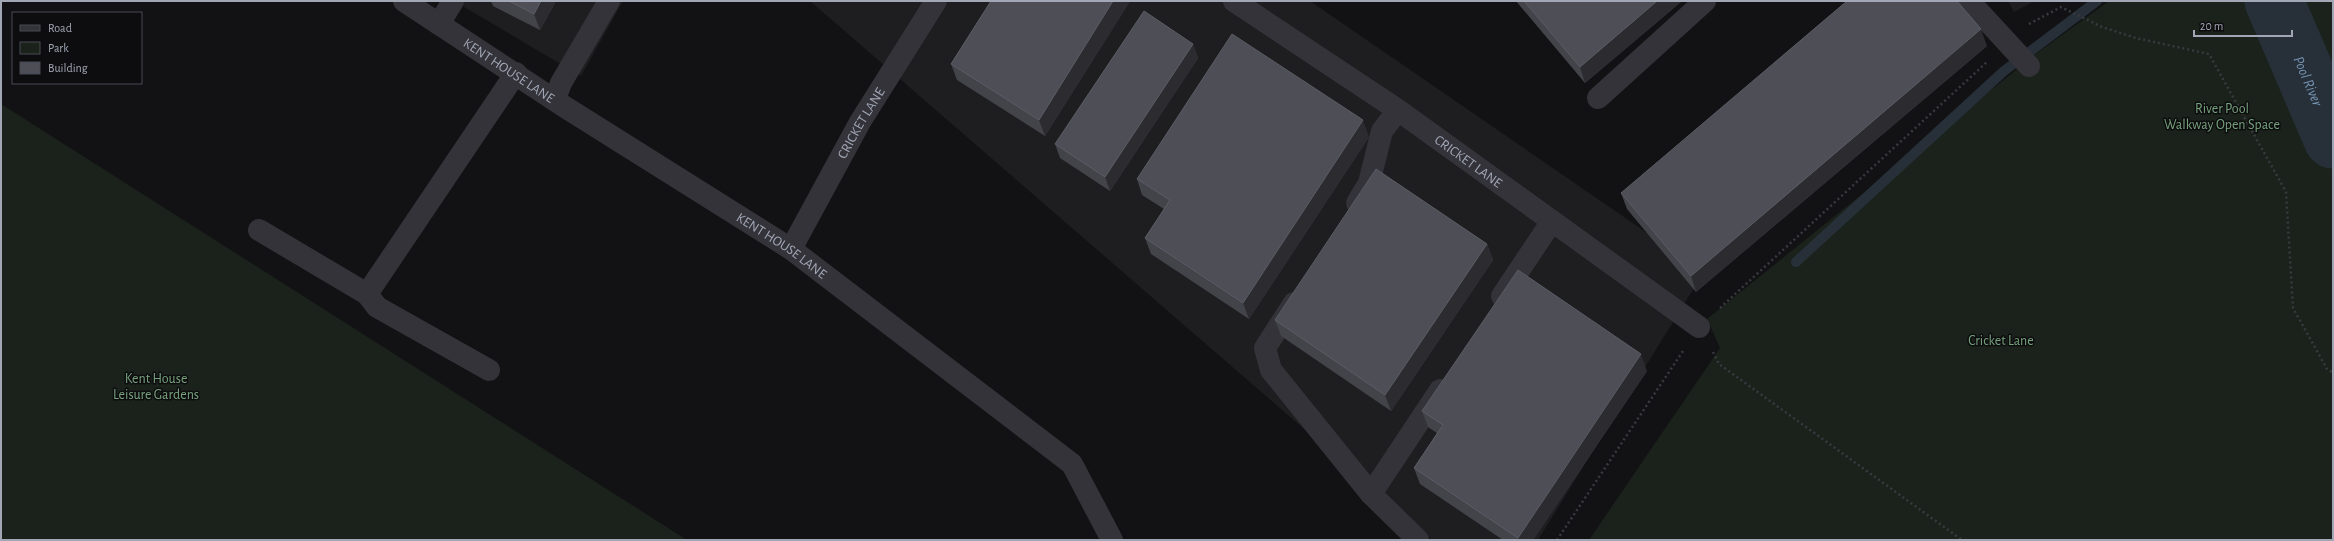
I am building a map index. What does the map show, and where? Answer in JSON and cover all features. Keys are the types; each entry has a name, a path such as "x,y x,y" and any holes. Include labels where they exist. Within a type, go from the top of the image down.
{"street":[{"name":"KENT HOUSE LANE","path":"404,1 790,249 1072,464 1112,540"},
{"path":"439,24 452,1"},
{"path":"555,99 561,83 609,1"},
{"name":"CRICKET LANE","path":"790,249 860,122 936,1"},
{"name":"CRICKET LANE","path":"1234,1 1398,110 1699,327"},
{"path":"1598,98 1705,1"},
{"path":"1968,1 2017,54"},
{"path":"367,294 516,73"},
{"path":"1344,223 1369,183 1382,131 1398,110"},
{"path":"1490,314 1552,221"},
{"path":"259,230 367,294 377,307 489,370"},
{"path":"1303,289 1265,348 1272,370 1371,494 1418,540"},
{"path":"1371,494 1450,374"}],"path":[{"path":"2035,20 2061,7 2102,27 2136,38 2209,54 2286,192 2293,308 2328,369 2333,372"},
{"path":"1557,540 1699,327 2017,54"},
{"path":"1699,327 1720,364 1962,540"}],"shaded area":[{"path":"454,1 623,1 581,76"},
{"path":"810,1 1310,1 1704,272 1538,540 1432,540"},
{"path":"2008,1 2035,1 2014,12"}],"green space":[{"name":"Cricket Lane","path":"2109,1 2281,1 2304,37 2289,1 2333,1 2333,540 1589,540 1720,348 1707,319 2037,53"},
{"name":"Kent House Leisure Gardens","path":"1,104 687,540 1,540"}],"building":[{"path":"509,1 541,1 534,14"},
{"path":"991,1 1113,1 1039,120 951,64"},
{"path":"1524,1 1657,1 1580,67"},
{"path":"1847,1 1957,1 1981,29 1691,276 1621,193"},
{"path":"1144,11 1193,44 1105,177 1055,144"},
{"path":"1232,34 1363,120 1243,303 1145,238 1170,200 1137,179"},
{"path":"1376,169 1487,244 1385,395 1275,320"},
{"path":"1518,270 1641,354 1518,538 1414,468 1443,425 1422,411"}],"waterway":[{"path":"1796,262 2004,71 2097,1"},
{"name":"Pool River","path":"2274,1 2333,139"}],"park label":[{"name":"River Pool Walkway Open Space","path":"2222,116"}]}
